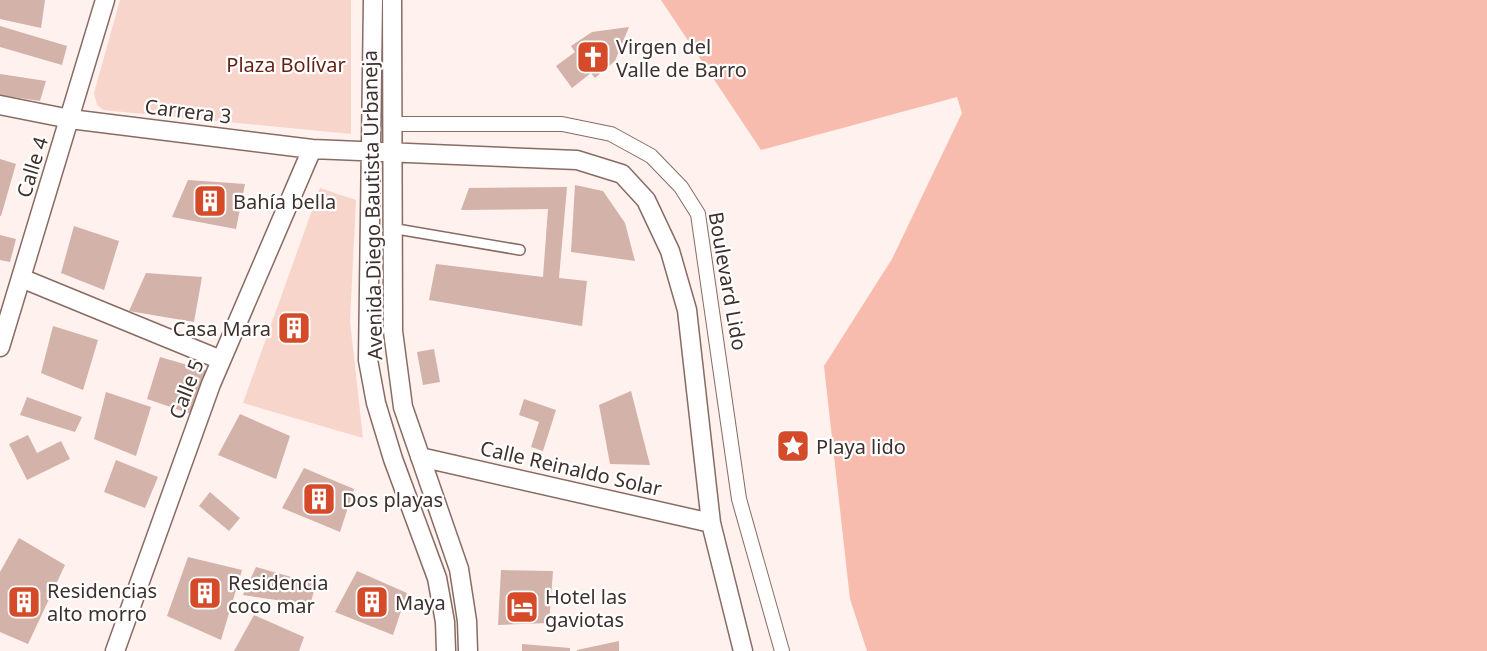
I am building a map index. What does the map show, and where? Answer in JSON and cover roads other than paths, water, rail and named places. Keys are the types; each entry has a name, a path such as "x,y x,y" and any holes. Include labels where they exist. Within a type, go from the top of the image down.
{"street":[{"name":"Calle 4","path":"0,347 105,0"},
{"name":"Avenida Diego Bautista Urbaneja","path":"373,0 368,360 376,404 393,459 437,578 445,622 446,651"},
{"name":"Avenida Diego Bautista Urbaneja","path":"392,0 391,228 393,331 397,372 403,407 459,569 467,621 468,651"},
{"name":"Carrera 3","path":"0,105 70,119 312,149 371,153"},
{"name":"Boulevard Lido","path":"392,123 562,124 611,134 651,156 681,187 698,214 739,499 782,651"},
{"name":"Calle 5","path":"115,651 221,360 312,149"},
{"path":"371,153 577,160 622,174 646,200 670,251 687,310 711,523 743,651"},
{"path":"21,278 221,360"},
{"name":"Calle Reinaldo Solar","path":"420,457 711,523"}],"lane":[{"path":"391,228 520,250"}],"place":[{"name":"Virgen del Valle de Barro","path":"593,57"},
{"name":"Bahía bella","path":"210,201"},
{"name":"Casa Mara","path":"294,328"},
{"name":"Playa lido","path":"793,446"},
{"name":"Dos playas","path":"319,499"},
{"name":"Residencia coco mar","path":"205,593"},
{"name":"Residencias alto morro","path":"24,602"},
{"name":"Maya","path":"372,602"},
{"name":"Hotel las gaviotas","path":"522,607"}],"park label":[{"name":"Plaza Bolívar","path":"286,64"}]}
